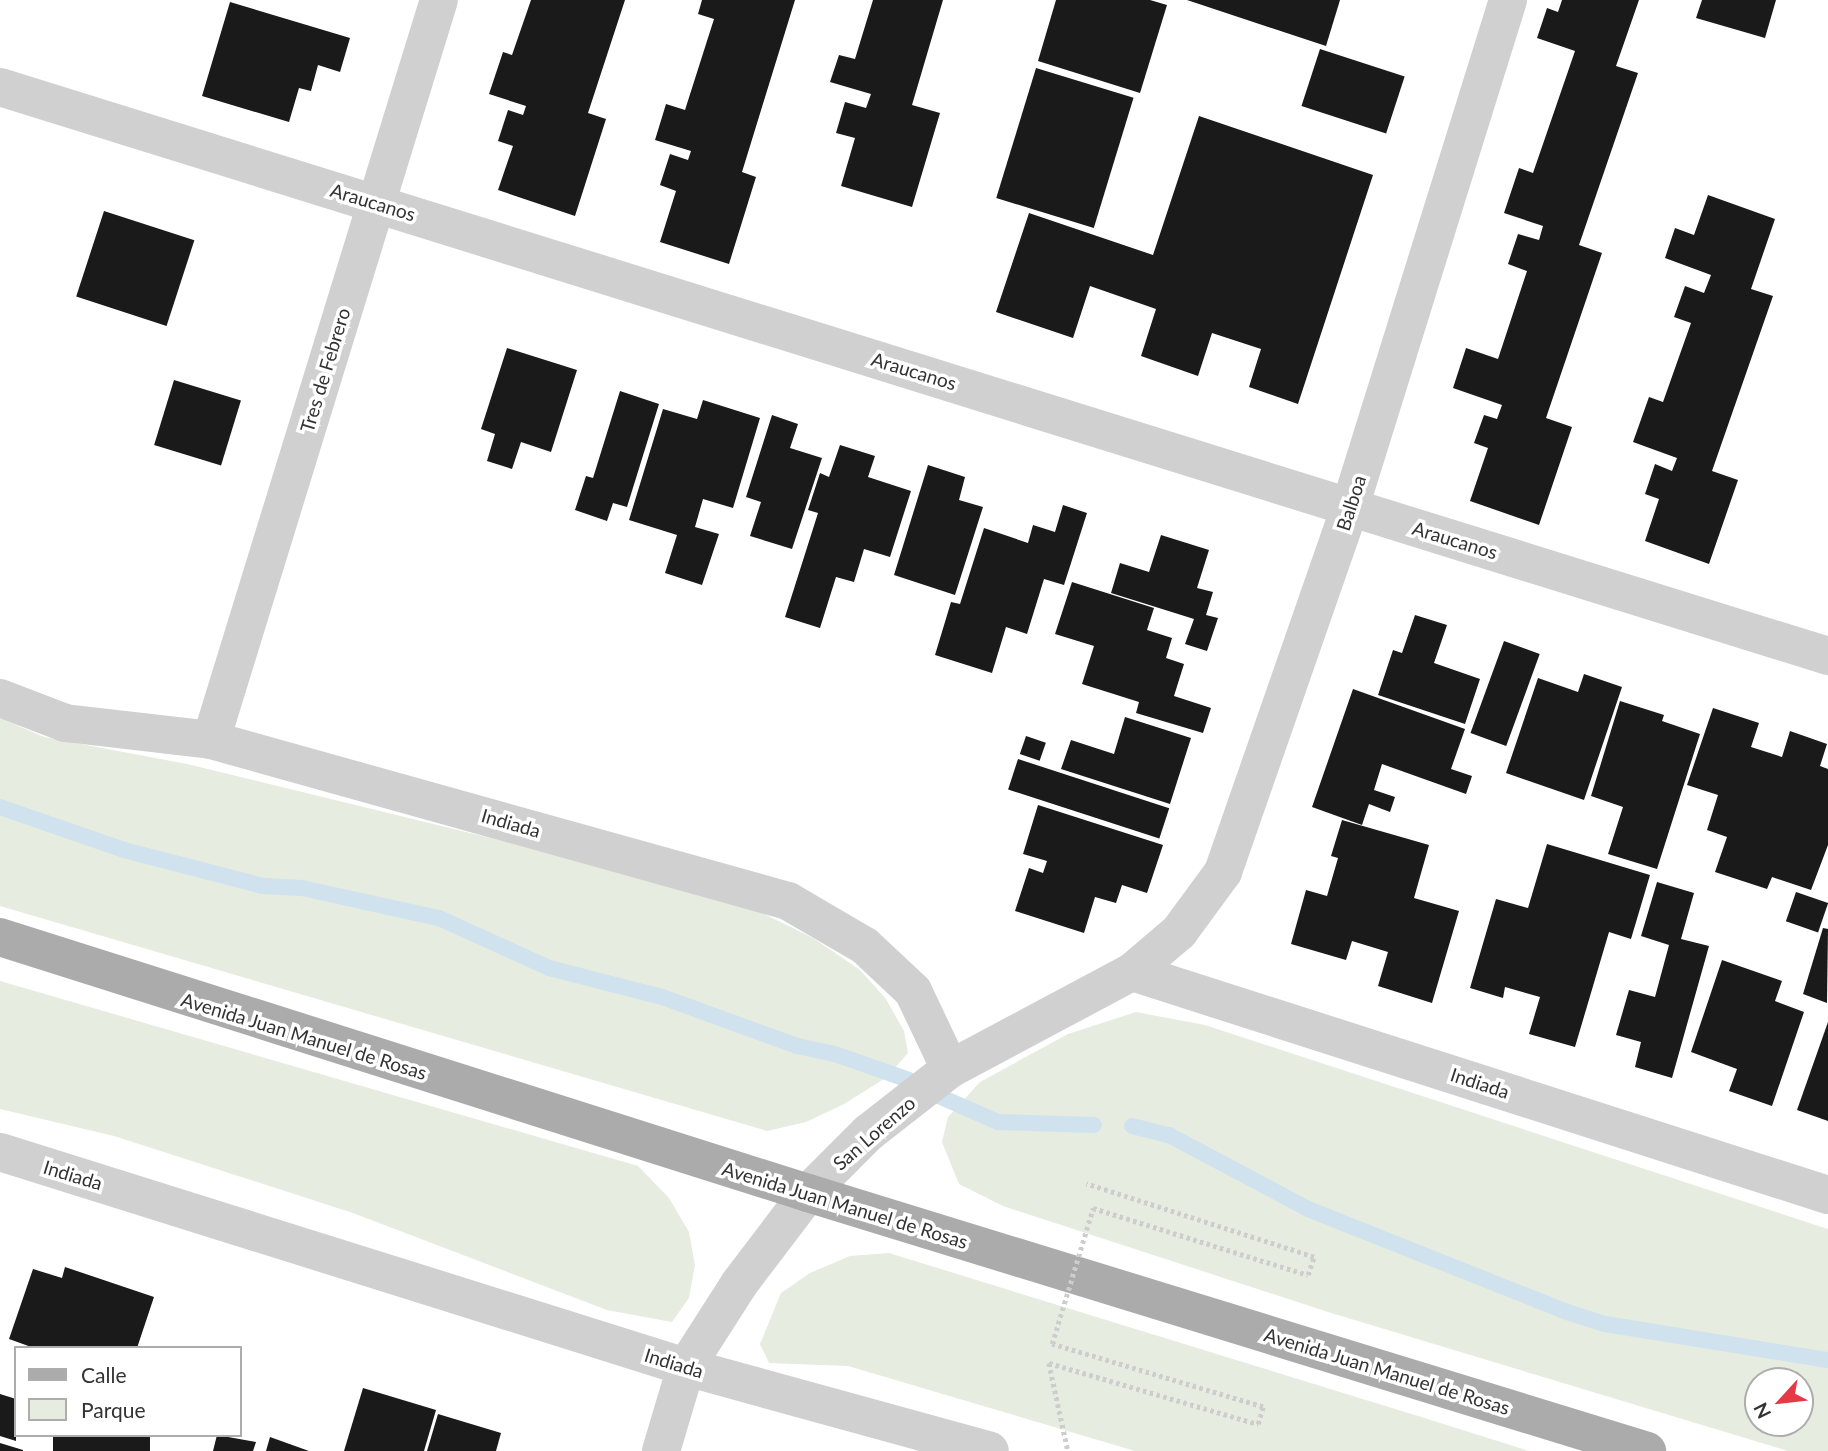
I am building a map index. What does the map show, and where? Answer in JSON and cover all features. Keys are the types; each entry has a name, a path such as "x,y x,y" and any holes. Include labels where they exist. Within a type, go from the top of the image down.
{"main road":[{"name":"Avenida Juan Manuel de Rosas","path":"0,940 808,1193 1647,1451"}],"street":[{"name":"Tres de Febrero","path":"211,740 439,0"},
{"name":"Balboa","path":"1132,972 1179,932 1223,872 1350,507 1508,0"},
{"name":"Araucanos","path":"0,87 1828,656"},
{"name":"Indiada","path":"0,698 65,723 211,740 788,901 865,946 914,992 950,1069"},
{"name":"Indiada","path":"1132,972 1828,1195"},
{"name":"San Lorenzo","path":"661,1451 685,1367 739,1284 808,1193 868,1133 950,1069 1132,972"},
{"name":"Indiada","path":"0,1152 685,1367 990,1451"}],"path":[{"path":"1068,1451 1049,1363 1258,1424 1263,1407 1052,1344 1093,1208 1307,1275 1314,1257 1086,1184"}],"green space":[{"path":"0,718 44,737 187,764 725,895 813,938 860,970 886,999 904,1031 908,1053 887,1077 844,1104 806,1122 767,1131 0,906"},
{"path":"0,981 638,1166 669,1198 689,1232 695,1265 689,1298 672,1322 607,1310 353,1213 114,1136 0,1109"},
{"path":"1136,1012 1205,1025 1828,1229 1828,1451 1788,1451 1328,1312 1003,1206 959,1184 942,1142 948,1117 980,1082 1068,1034"},
{"path":"889,1253 1529,1451 1135,1451 848,1366 769,1363 760,1344 781,1293 810,1273 850,1256"}],"building":[{"path":"531,0 625,0 588,113 606,119 575,216 498,190 513,146 498,141 508,110 523,115 526,106 489,94 503,52 512,55"},
{"path":"702,0 795,0 742,172 756,177 729,264 660,242 676,191 660,185 670,154 688,160 691,151 655,140 666,104 685,110 714,19 698,14"},
{"path":"873,0 943,0 912,105 940,113 912,207 841,186 855,138 836,133 845,102 866,108 871,94 830,82 839,55 855,59"},
{"path":"1056,0 1150,0 1167,5 1140,93 1038,61"},
{"path":"1187,0 1340,0 1326,46"},
{"path":"1562,0 1639,0 1616,66 1638,73 1579,245 1602,253 1546,418 1572,427 1539,525 1470,501 1488,448 1474,443 1484,415 1497,419 1502,405 1453,388 1466,348 1498,359 1527,271 1508,264 1518,234 1539,240 1543,226 1504,213 1519,168 1533,173 1575,51 1537,38 1547,8 1558,12"},
{"path":"1702,0 1776,0 1765,38 1696,18"},
{"path":"230,2 350,38 340,72 318,65 311,91 299,88 289,122 202,96"},
{"path":"1320,49 1405,77 1386,134 1301,106"},
{"path":"1036,68 1134,98 1094,228 996,198"},
{"path":"1199,116 1373,175 1298,404 1249,387 1261,349 1212,333 1198,376 1141,356 1156,309 1090,286 1073,338 996,312 1029,213 1153,255"},
{"path":"1708,195 1775,219 1751,289 1773,296 1712,471 1738,480 1709,564 1645,541 1659,499 1645,494 1655,464 1672,471 1677,458 1633,442 1649,397 1663,402 1691,323 1674,317 1685,286 1704,293 1711,275 1665,258 1675,228 1694,235"},
{"path":"104,211 194,240 167,326 76,297"},
{"path":"507,348 577,370 551,452 521,442 512,469 487,461 495,434 481,429"},
{"path":"174,380 241,400 221,465 154,445"},
{"path":"620,391 659,404 627,507 613,503 607,521 575,510 586,476 593,478"},
{"path":"703,400 760,418 733,508 703,499 695,527 719,534 702,585 665,573 677,535 629,520 663,409 697,419"},
{"path":"772,415 798,424 790,448 822,458 792,549 750,536 761,502 746,497"},
{"path":"840,445 875,456 868,477 911,491 890,557 864,549 854,582 836,577 820,628 785,617 818,513 808,510 820,473 829,477"},
{"path":"928,465 965,477 959,500 983,507 955,595 894,575"},
{"path":"1063,505 1087,513 1064,585 1044,579 1027,634 1006,627 992,673 935,655 951,602 960,604 984,528 1028,543 1033,525 1055,532"},
{"path":"1161,535 1209,550 1197,588 1213,592 1206,615 1218,618 1207,651 1185,644 1194,619 1111,593 1120,563 1149,572"},
{"path":"1072,582 1154,608 1147,630 1172,638 1166,658 1184,664 1174,696 1211,708 1203,733 1136,713 1139,702 1082,684 1094,646 1055,634"},
{"path":"1415,615 1447,625 1434,663 1480,679 1465,724 1378,695 1393,650 1402,653"},
{"path":"1504,641 1540,654 1506,746 1470,733"},
{"path":"1584,674 1622,687 1584,800 1506,773 1538,678 1578,692"},
{"path":"1353,689 1465,729 1451,769 1472,776 1466,794 1382,764 1374,790 1395,797 1390,812 1369,804 1362,825 1312,807"},
{"path":"1620,701 1664,715 1662,721 1700,734 1657,869 1608,854 1623,807 1591,796"},
{"path":"1713,708 1759,723 1751,747 1782,757 1790,731 1827,744 1820,766 1828,769 1828,845 1811,890 1772,877 1767,889 1715,872 1727,837 1707,830 1718,795 1687,785"},
{"path":"1125,717 1191,738 1170,804 1061,769 1071,740 1114,754"},
{"path":"1026,736 1046,743 1040,761 1020,754"},
{"path":"1018,759 1169,808 1159,839 1008,789"},
{"path":"1038,805 1163,845 1147,893 1122,885 1116,903 1095,897 1084,933 1015,911 1029,868 1043,873 1047,861 1023,854"},
{"path":"1342,820 1429,845 1414,898 1459,911 1432,1003 1378,986 1388,952 1352,941 1346,960 1291,944 1306,890 1327,896 1338,858 1331,856"},
{"path":"1547,844 1650,875 1631,939 1609,932 1575,1047 1529,1034 1540,997 1505,987 1503,998 1470,988 1496,899 1528,908"},
{"path":"1657,882 1694,893 1681,939 1709,946 1672,1078 1635,1067 1641,1042 1616,1035 1629,990 1655,997 1669,945 1641,936"},
{"path":"1796,892 1828,903 1818,932 1786,921"},
{"path":"1823,928 1828,929 1827,1003 1803,994"},
{"path":"1722,960 1782,981 1775,1001 1804,1012 1772,1106 1729,1091 1737,1069 1691,1052"},
{"path":"1828,1022 1828,1121 1797,1110"},
{"path":"65,1267 154,1297 138,1346 28,1346 9,1339 33,1269 62,1278"},
{"path":"363,1388 436,1410 424,1451 344,1451"},
{"path":"0,1394 14,1398 16,1441 0,1436"},
{"path":"438,1414 501,1433 496,1451 427,1451"},
{"path":"53,1437 150,1437 150,1451 53,1451"},
{"path":"216,1437 256,1442 253,1451 213,1451"},
{"path":"270,1437 309,1451 266,1451"},
{"path":"0,1443 23,1450 23,1451 0,1451"}],"waterway":[{"path":"0,807 124,850 263,886 302,888 439,918 549,968 662,997 797,1046 835,1054 909,1080"},
{"path":"925,1090 998,1122 1094,1125"},
{"path":"1132,1126 1169,1135 1308,1209 1564,1311 1605,1324 1828,1360"}]}
